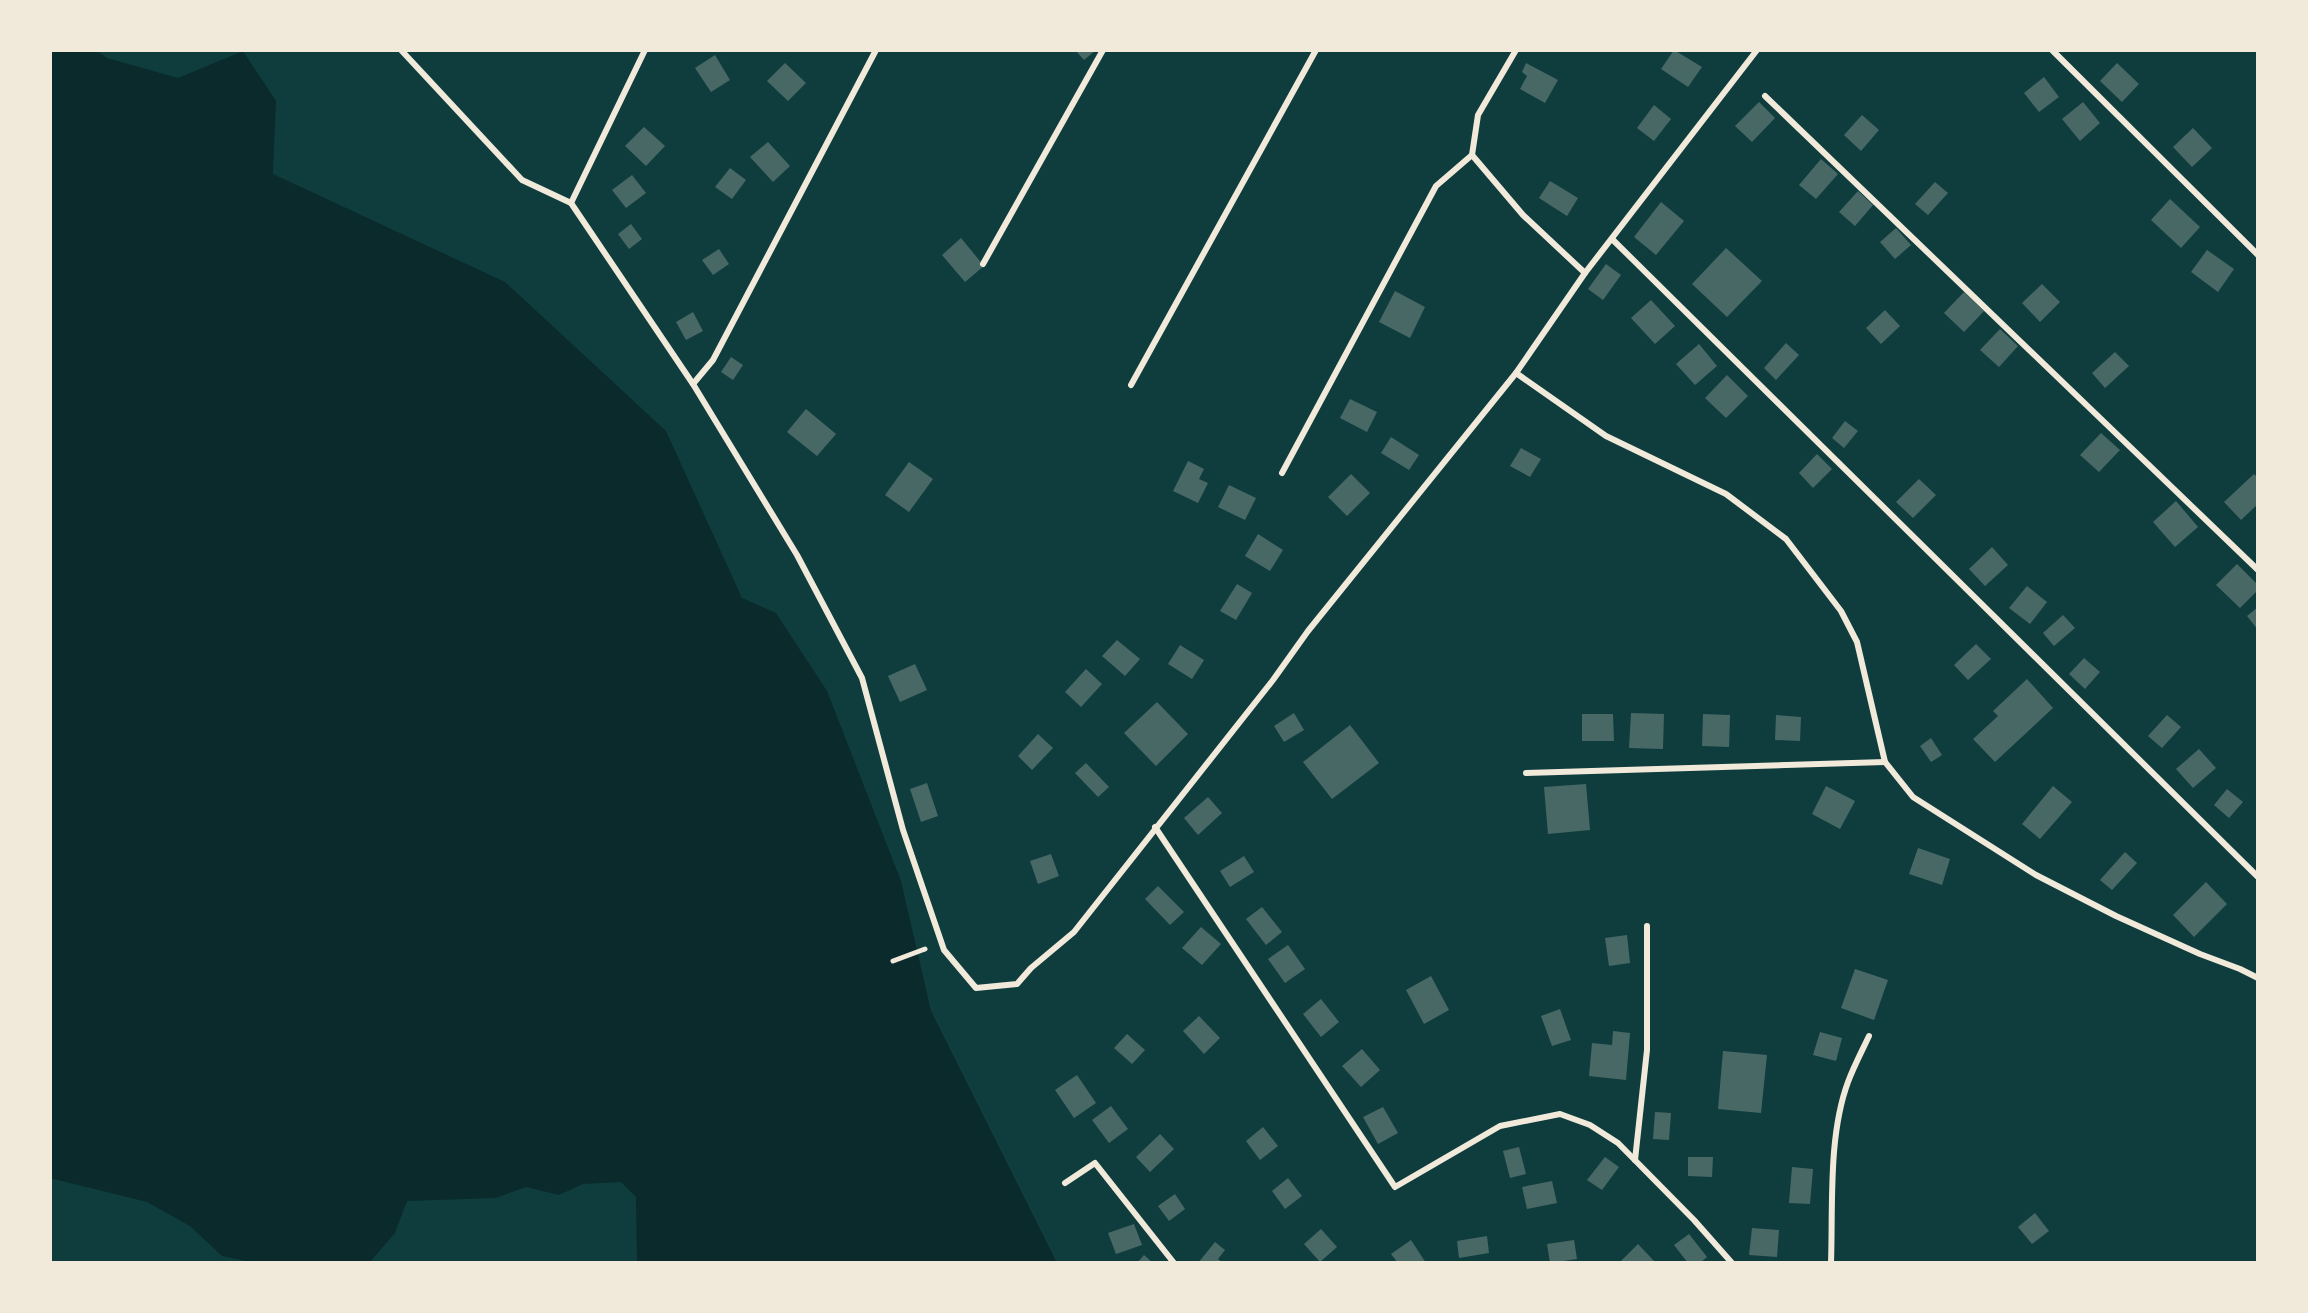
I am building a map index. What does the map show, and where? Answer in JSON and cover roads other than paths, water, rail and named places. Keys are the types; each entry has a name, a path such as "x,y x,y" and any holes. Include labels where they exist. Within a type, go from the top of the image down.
{"lane":[{"path":"401,50 522,180 571,203 693,384 797,555 862,678 903,830 944,950 976,988 1017,984 1074,932 1273,680 1308,631 1516,373 1585,273 1757,50"},
{"path":"571,203 645,50"},
{"path":"693,384 713,360 876,50"},
{"path":"983,264 1103,50"},
{"path":"1131,385 1316,50"},
{"path":"1282,473 1436,186 1472,155 1478,115 1516,50"},
{"path":"2052,50 2258,255"},
{"path":"1765,96 2258,570"},
{"path":"1472,155 1523,215 1585,273"},
{"path":"1613,240 2258,877"},
{"path":"1516,373 1606,436 1726,494 1786,539 1841,611 1857,642 1885,762 1913,797 2036,875 2116,916 2258,978"},
{"path":"1526,773 1885,762"},
{"path":"1155,827 1395,1187 1500,1126 1560,1114 1590,1125 1618,1143 1732,1263"},
{"path":"1635,1160 1647,1050 1647,926"},
{"path":"1831,1263 1834,1163 1839,1116 1847,1083 1869,1036"},
{"path":"1065,1183 1095,1163 1174,1263"}],"water":[{"path":"50,50 96,50 107,58 178,78 243,51 276,101 273,174 505,282 666,431 742,598 776,613 827,691 901,881 931,1011 1057,1263 637,1263 636,1197 621,1182 583,1184 559,1195 526,1187 496,1198 407,1201 395,1233 369,1263 255,1263 222,1256 190,1226 147,1202 50,1178"}]}
